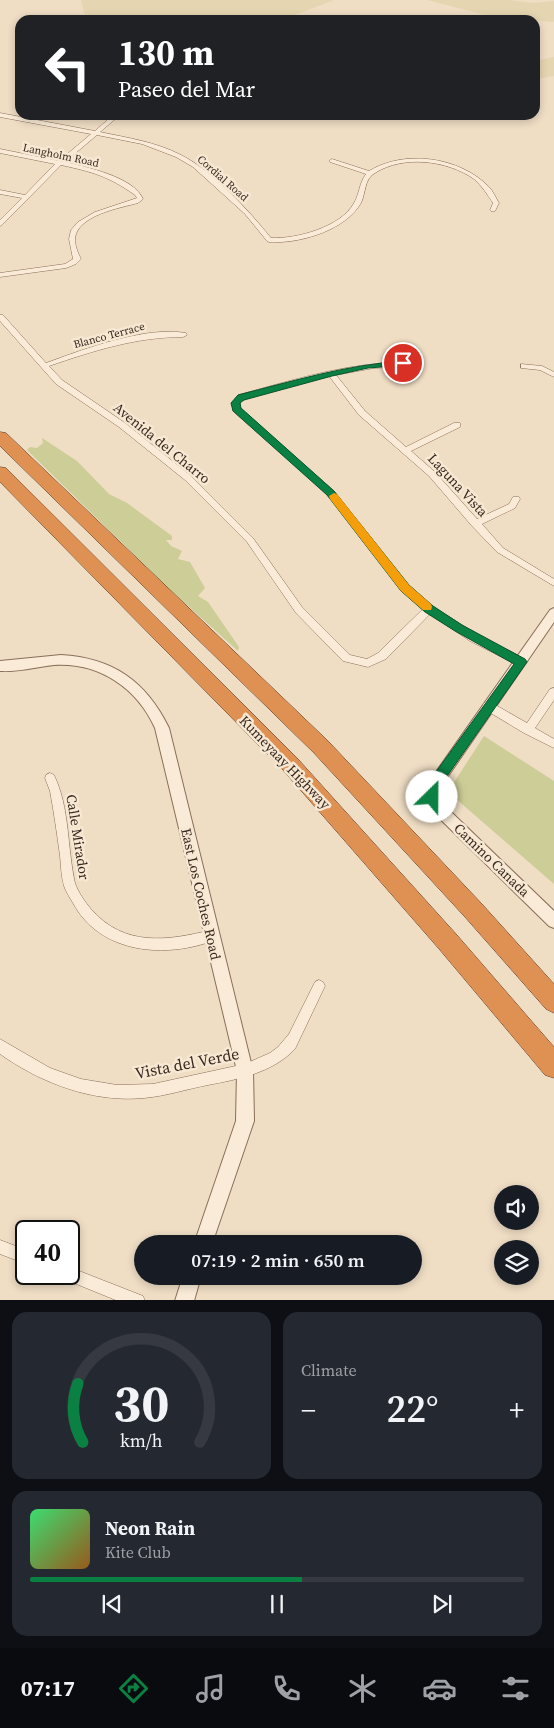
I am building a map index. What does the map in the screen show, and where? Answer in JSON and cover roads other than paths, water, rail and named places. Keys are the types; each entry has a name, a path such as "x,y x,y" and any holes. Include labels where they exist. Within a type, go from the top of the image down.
{"highway":[{"path":"0,437 321,747 474,910 554,1001"},
{"name":"Kumeyaay Highway","path":"0,472 290,764 448,942 554,1066"}],"street":[{"name":"Cordial Road","path":"0,115 15,118"},
{"name":"Cordial Road","path":"28,120 144,143 187,160 248,213 265,237 274,241 313,232 338,222 356,206 363,181 370,173"},
{"path":"0,224 59,164 111,120"},
{"name":"Langholm Road","path":"0,151 92,170 116,179 138,194 140,199 136,202 101,211 82,222 76,229 72,239 76,259 74,263 66,266 0,275"},
{"path":"332,161 370,173 386,164 406,160 445,163 476,178 487,187 494,195 496,203 493,210"},
{"path":"0,192 26,197"},
{"name":"Avenida del Charro","path":"0,317 59,382 122,425 188,478 250,540 299,610 347,658 361,662 374,661 382,656 429,609"},
{"name":"Blanco Terrace","path":"43,366 142,336 161,334 183,335"},
{"path":"420,364 368,366 331,373 241,398 236,403 236,409 331,493 405,588 429,609 474,638 521,662"},
{"path":"524,366 542,368 554,375"},
{"name":"Laguna Vista","path":"331,373 362,413 432,474 475,524 506,555 554,583"},
{"path":"404,451 457,425"},
{"path":"475,524 512,506 516,499"},
{"path":"554,613 488,706 554,744"},
{"name":"East Los Coches Road","path":"0,666 61,660 92,664 111,671 148,702 162,728 245,1071 245,1121 206,1235"},
{"path":"528,730 554,692"},
{"name":"Camino Canada","path":"488,706 438,780 432,797 441,811 554,921"},
{"name":"Calle Mirador","path":"50,778 56,791 70,886 89,916 117,936 145,944 176,945 211,936"},
{"name":"Vista del Verde","path":"0,1046 27,1064 60,1079 78,1085 137,1092 245,1071 272,1058 289,1044 318,986"},
{"path":"0,1247 15,1253"},
{"path":"80,1278 138,1300"},
{"path":"184,1300 189,1285"}]}
